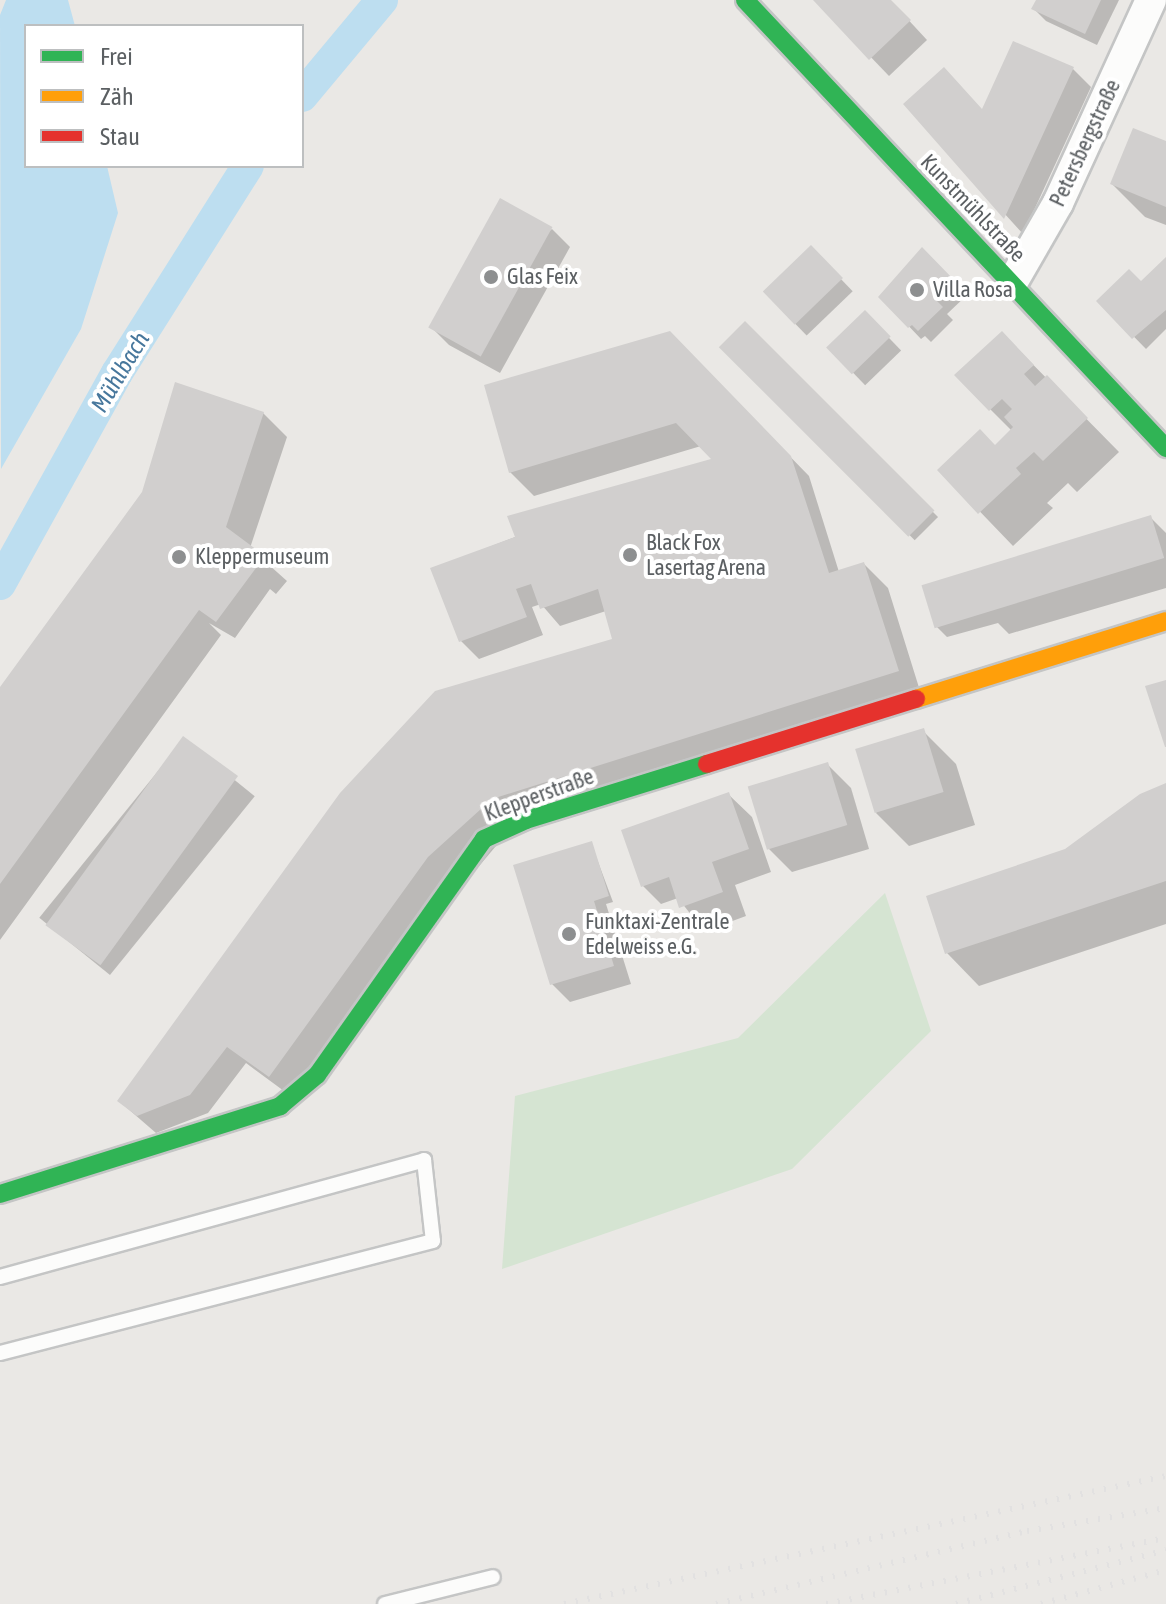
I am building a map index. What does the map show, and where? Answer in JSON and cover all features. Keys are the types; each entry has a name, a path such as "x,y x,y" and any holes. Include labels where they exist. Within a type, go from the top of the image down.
{"street":[{"name":"Kunstmühlstraße","path":"745,0 1166,448"},
{"name":"Petersbergstraße","path":"1012,283 1058,203 1151,0"},
{"name":"Klepperstraße","path":"0,1194 280,1106 317,1075 484,839 526,820 1166,621"}],"lane":[{"path":"0,1277 424,1160 433,1241 0,1353"},
{"path":"385,1604 493,1577"}],"green space":[{"path":"885,893 931,1031 792,1169 502,1269 515,1096 738,1038"}],"water":[{"path":"6,0 68,0 74,24 24,24 24,168 107,168 118,213 81,329 1,469 0,15"}],"building":[{"path":"813,0 891,0 911,20 869,60"},
{"path":"1036,0 1101,0 1085,34 1031,9"},
{"path":"1013,41 1074,67 1004,219 903,104 944,67 982,109"},
{"path":"1133,128 1166,141 1166,207 1110,184"},
{"name":"Glas Feix","path":"500,198 552,227 481,357 428,327"},
{"path":"811,245 843,278 795,325 763,292"},
{"name":"Villa Rosa","path":"922,247 956,282 937,301 943,307 918,331 912,325 908,328 878,297"},
{"path":"1166,257 1166,310 1132,339 1096,301 1129,269 1141,281"},
{"path":"865,310 891,337 852,374 826,348"},
{"path":"745,321 935,511 908,537 719,347"},
{"path":"670,331 791,456 829,573 864,562 899,671 492,799 428,857 269,1077 227,1047 190,1095 137,1116 117,1101 340,793 435,691 612,639 598,589 540,609 531,584 516,589 527,617 459,642 430,568 515,537 507,516 711,459 676,423 509,473 484,385"},
{"path":"1002,331 1034,365 1024,374 1035,386 1047,375 1088,418 1043,461 1034,452 1016,468 1021,474 978,514 937,470 980,429 995,445 1013,427 1004,417 1012,409 1002,399 989,411 954,375"},
{"path":"175,382 264,412 226,527 265,556 216,622 199,610 0,884 0,687 142,492"},
{"path":"1151,515 1164,558 935,628 921,585"},
{"path":"1166,680 1166,747 1165,747 1145,686"},
{"path":"924,728 944,792 875,813 855,749"},
{"path":"183,736 238,776 100,965 45,925"},
{"path":"828,762 847,825 767,850 748,787"},
{"path":"1166,783 1166,881 945,954 926,896 1065,849 1140,794"},
{"path":"729,792 749,849 712,862 723,892 679,908 669,877 641,887 621,830"},
{"name":"Funktaxi-Zentrale Edelweiss e.G.","path":"592,841 609,896 594,901 614,966 550,985 513,865"}],"waterway":[{"name":"Mühlbach","path":"304,94 382,0"},
{"name":"Mühlbach","path":"0,584 117,373 247,168"}],"railway":[{"path":"564,1604 1166,1476"},
{"path":"716,1604 1027,1531 1166,1508"},
{"path":"826,1604 1166,1538"},
{"path":"956,1604 1166,1550"},
{"path":"1041,1604 1166,1570"}],"traffic: fast":[{"path":"745,0 1166,448"},
{"path":"0,1194 280,1106 317,1075 484,839 526,820 707,764"}],"traffic: slow":[{"path":"916,699 1166,621"}],"traffic: jam":[{"path":"707,764 916,699"}],"place":[{"name":"Glas Feix","path":"491,277"},
{"name":"Villa Rosa","path":"917,290"},
{"name":"Black Fox Lasertag Arena","path":"630,555"},
{"name":"Kleppermuseum","path":"179,557"},
{"name":"Funktaxi-Zentrale Edelweiss e.G.","path":"569,934"}]}
